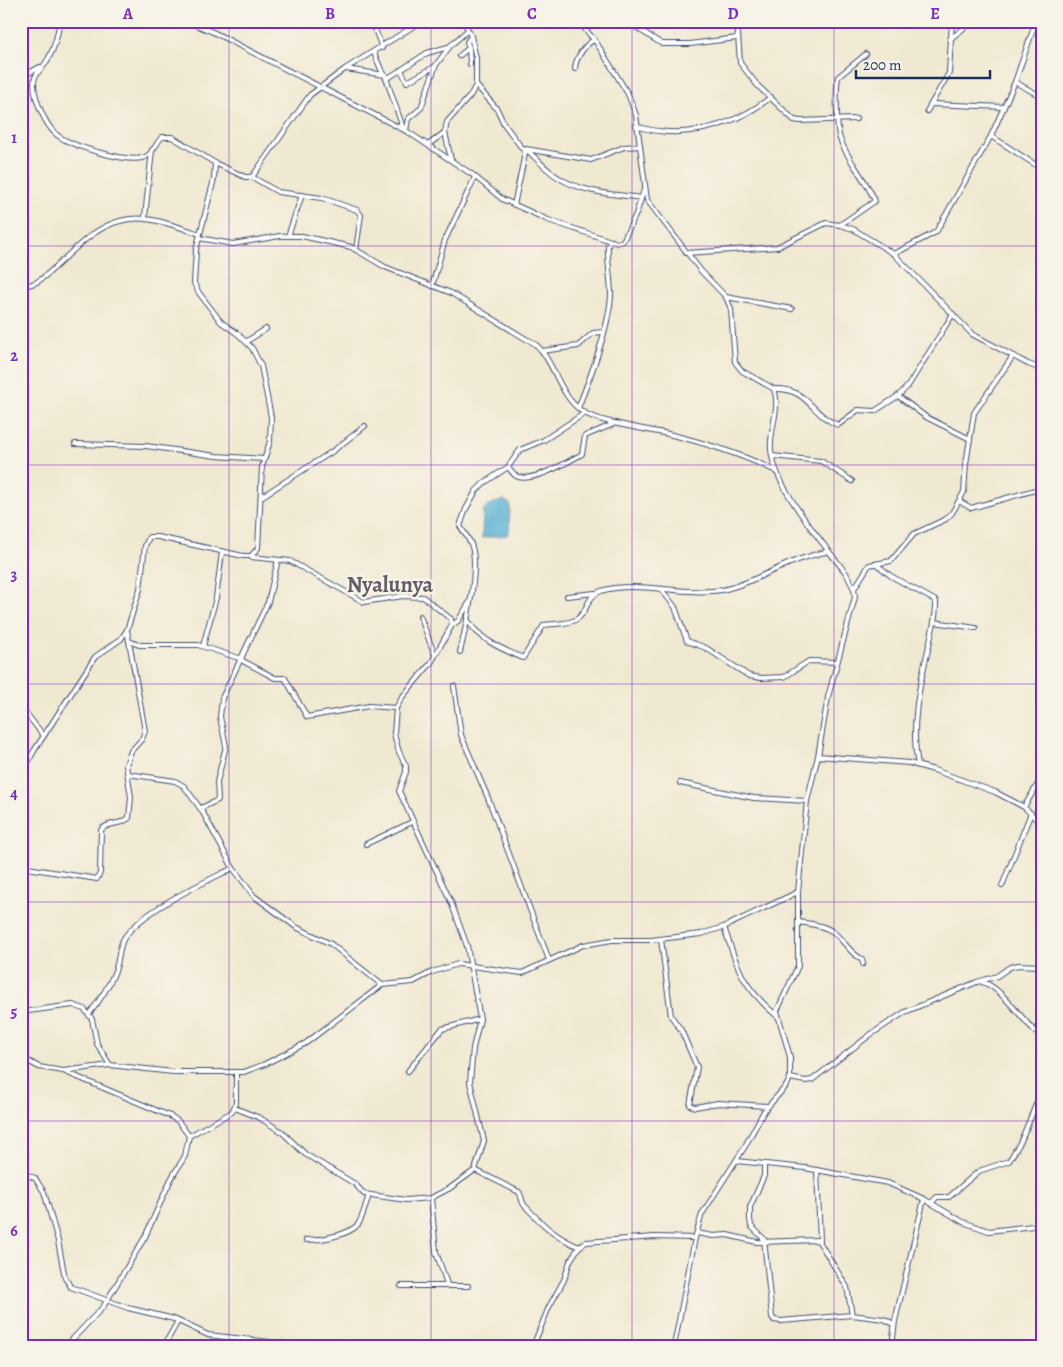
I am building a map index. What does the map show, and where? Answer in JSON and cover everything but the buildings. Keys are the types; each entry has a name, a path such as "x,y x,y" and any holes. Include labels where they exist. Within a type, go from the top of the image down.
{"street":[{"path":"60,21 54,49 44,65 36,73 34,83 37,99 47,120 57,134 87,148 123,157 144,158 162,137 172,136 215,163 252,177 278,192 322,198 357,210 360,215 356,250"},
{"path":"186,21 213,32 406,131 451,160 502,199 548,220 617,243 625,239 644,190"},
{"path":"372,21 382,48"},
{"path":"252,177 294,115 319,88 345,69 374,53 422,21"},
{"path":"451,160 445,132 447,122 470,96 476,85 476,58 471,36 464,21"},
{"path":"578,21 594,40 628,94 636,116 644,190 654,212 686,253 726,297 731,309 735,362 742,371 774,389 784,389 797,393 838,425 858,410 875,411 898,396 908,386 953,314"},
{"path":"626,21 662,44 690,44 737,38"},
{"path":"737,21 740,63 758,86 797,121 856,118"},
{"path":"926,111 949,73 952,21"},
{"path":"950,39 973,21"},
{"path":"894,254 936,232 991,136 1015,82 1036,21"},
{"path":"401,70 407,82 432,70 450,46 468,30"},
{"path":"470,64 467,42 471,36"},
{"path":"575,69 578,58 587,45 594,40"},
{"path":"345,69 386,77 401,70 426,53 450,46"},
{"path":"459,56 469,48"},
{"path":"374,53 379,69 386,77 402,125 406,131"},
{"path":"840,224 874,201 870,188 839,138 837,120 838,77 866,54"},
{"path":"21,77 44,65"},
{"path":"406,131 408,119 421,108 436,65"},
{"path":"1015,82 1042,97"},
{"path":"476,85 497,109 504,124 525,150 558,178 603,194 641,198"},
{"path":"636,126 668,132 682,132 714,126 739,118 771,97"},
{"path":"931,104 1004,107"},
{"path":"428,145 445,132"},
{"path":"991,136 1042,169"},
{"path":"525,150 591,160 624,146 640,146"},
{"path":"145,217 152,150"},
{"path":"514,205 525,150"},
{"path":"215,163 214,179 200,236 194,283 199,293 221,322 248,341 261,366 271,417 270,441 262,467 258,548 251,556"},
{"path":"432,286 445,240 475,177"},
{"path":"288,236 302,195"},
{"path":"21,284 29,285 44,278 95,231 114,223 145,217 200,236 233,244 288,236 302,236 356,250 385,267 451,293 526,339 536,342 565,395 585,413 696,441 745,456 776,471"},
{"path":"686,253 777,247 826,223 840,224 853,229 894,254 972,334 1042,369"},
{"path":"578,408 603,332 611,296 607,262 608,245 612,241"},
{"path":"726,297 792,309"},
{"path":"248,341 266,329"},
{"path":"542,351 578,346 593,334 603,332"},
{"path":"674,1346 696,1235 707,1204 736,1161 768,1106 790,1078 790,1057 777,1016 778,1007 798,966 798,892 807,801 818,756 828,697 854,606 854,589 869,565 890,561 914,534 946,519 959,501 964,492 974,413 1013,356"},
{"path":"774,389 776,403 770,440 776,471 788,494 830,551 854,589"},
{"path":"898,396 926,417 970,438"},
{"path":"460,652 467,619 473,554 472,547 460,526 476,491 484,483 508,467 520,450 544,440 585,413"},
{"path":"508,467 516,476 527,478 540,475 582,454 585,436 617,422"},
{"path":"261,497 333,451 365,426"},
{"path":"75,444 146,446 216,456 264,458"},
{"path":"772,456 821,461 852,481"},
{"path":"959,501 971,508 1042,488"},
{"path":"21,867 99,878 101,830 107,824 123,822 130,815 126,765 131,751 142,739 145,732 128,630 140,589 145,546 149,537 158,537 222,552 290,561 364,602 403,596 423,597 451,619 452,625"},
{"path":"566,596 596,593 622,587 702,592 735,587 807,556 830,551"},
{"path":"204,646 216,598 222,552"},
{"path":"200,808 218,800 217,782 226,746 220,717 222,698 271,595 278,560"},
{"path":"876,564 891,576 935,599 934,622 919,688 916,735 918,765"},
{"path":"661,589 675,607 687,641 706,648 750,676 770,679 784,677 809,661 837,662"},
{"path":"467,619 480,636 523,658 544,625 570,622 579,618 586,604 596,593"},
{"path":"235,1108 260,1118 282,1132 304,1154 369,1195 416,1200 431,1198 445,1192 475,1170 484,1141 470,1082 473,1048 480,1019 471,966 467,946 451,902 399,791 406,772 406,766 399,752 394,734 396,708 403,696 431,663 434,654 452,625 458,621 469,603"},
{"path":"420,616 434,654"},
{"path":"934,622 976,628"},
{"path":"21,775 95,657 121,639 128,630"},
{"path":"129,641 139,644 204,646 242,659 275,678 285,678 307,717 369,706 396,708"},
{"path":"454,686 460,735 488,798 549,960"},
{"path":"21,707 44,736"},
{"path":"818,756 918,765 995,792 1024,807 1042,825"},
{"path":"128,774 179,783 186,788 200,808 233,868 261,902 296,927 331,944 382,985"},
{"path":"1024,807 1042,778"},
{"path":"680,783 754,798 807,801"},
{"path":"1002,886 1031,814"},
{"path":"366,844 412,822"},
{"path":"89,1014 114,974 123,941 140,920 185,893 233,868"},
{"path":"63,1071 110,1065 173,1072 236,1074 252,1070 306,1042 382,985 413,982 432,972 458,964 522,973 577,946 628,938 661,939 701,934 724,927 798,892"},
{"path":"799,922 818,925 833,932 852,954 862,959 863,964"},
{"path":"724,927 744,980 753,994 777,1016"},
{"path":"661,939 671,1016 682,1033 697,1067 690,1105 695,1107 718,1103 768,1106"},
{"path":"790,1078 805,1081 812,1080 888,1022 927,1002 992,978 1018,965 1042,966"},
{"path":"977,982 985,982 1000,994 1027,1025 1042,1037"},
{"path":"21,1012 78,1005 89,1014 95,1040 110,1065"},
{"path":"408,1071 442,1029 480,1019"},
{"path":"21,1050 28,1061 39,1067 63,1071 170,1116 178,1121 189,1136 187,1151 171,1179 145,1237 98,1313 66,1346"},
{"path":"189,1136 232,1112 235,1108 236,1074"},
{"path":"931,1203 937,1197 949,1197 979,1171 1009,1161 1021,1141 1042,1090"},
{"path":"736,1161 817,1170 888,1183 924,1199 963,1222 989,1230 1042,1225"},
{"path":"764,1165 764,1176 750,1207 750,1219 751,1226 761,1235 764,1242 770,1279 770,1310 774,1320 809,1320 852,1315 884,1319 894,1324"},
{"path":"475,1170 519,1192 524,1205 536,1219 558,1238 579,1247"},
{"path":"817,1170 820,1241 830,1262 847,1287 852,1315"},
{"path":"21,1173 35,1178 44,1192 67,1284 71,1288 128,1308 178,1321 208,1335 279,1345 305,1346"},
{"path":"306,1240 321,1240 355,1229 360,1222 369,1195"},
{"path":"431,1198 436,1252 447,1284"},
{"path":"892,1346 894,1324 924,1199"},
{"path":"533,1346 549,1307 564,1280 568,1266 579,1247 593,1240 696,1235 764,1242 820,1241"},
{"path":"401,1286 447,1284 468,1286"},
{"path":"164,1346 178,1321"}],"water":[{"path":"504,500 510,504 509,532 507,535 482,538 483,510 488,505"}],"district":[{"name":"Nyalunya","path":"390,585"}]}
